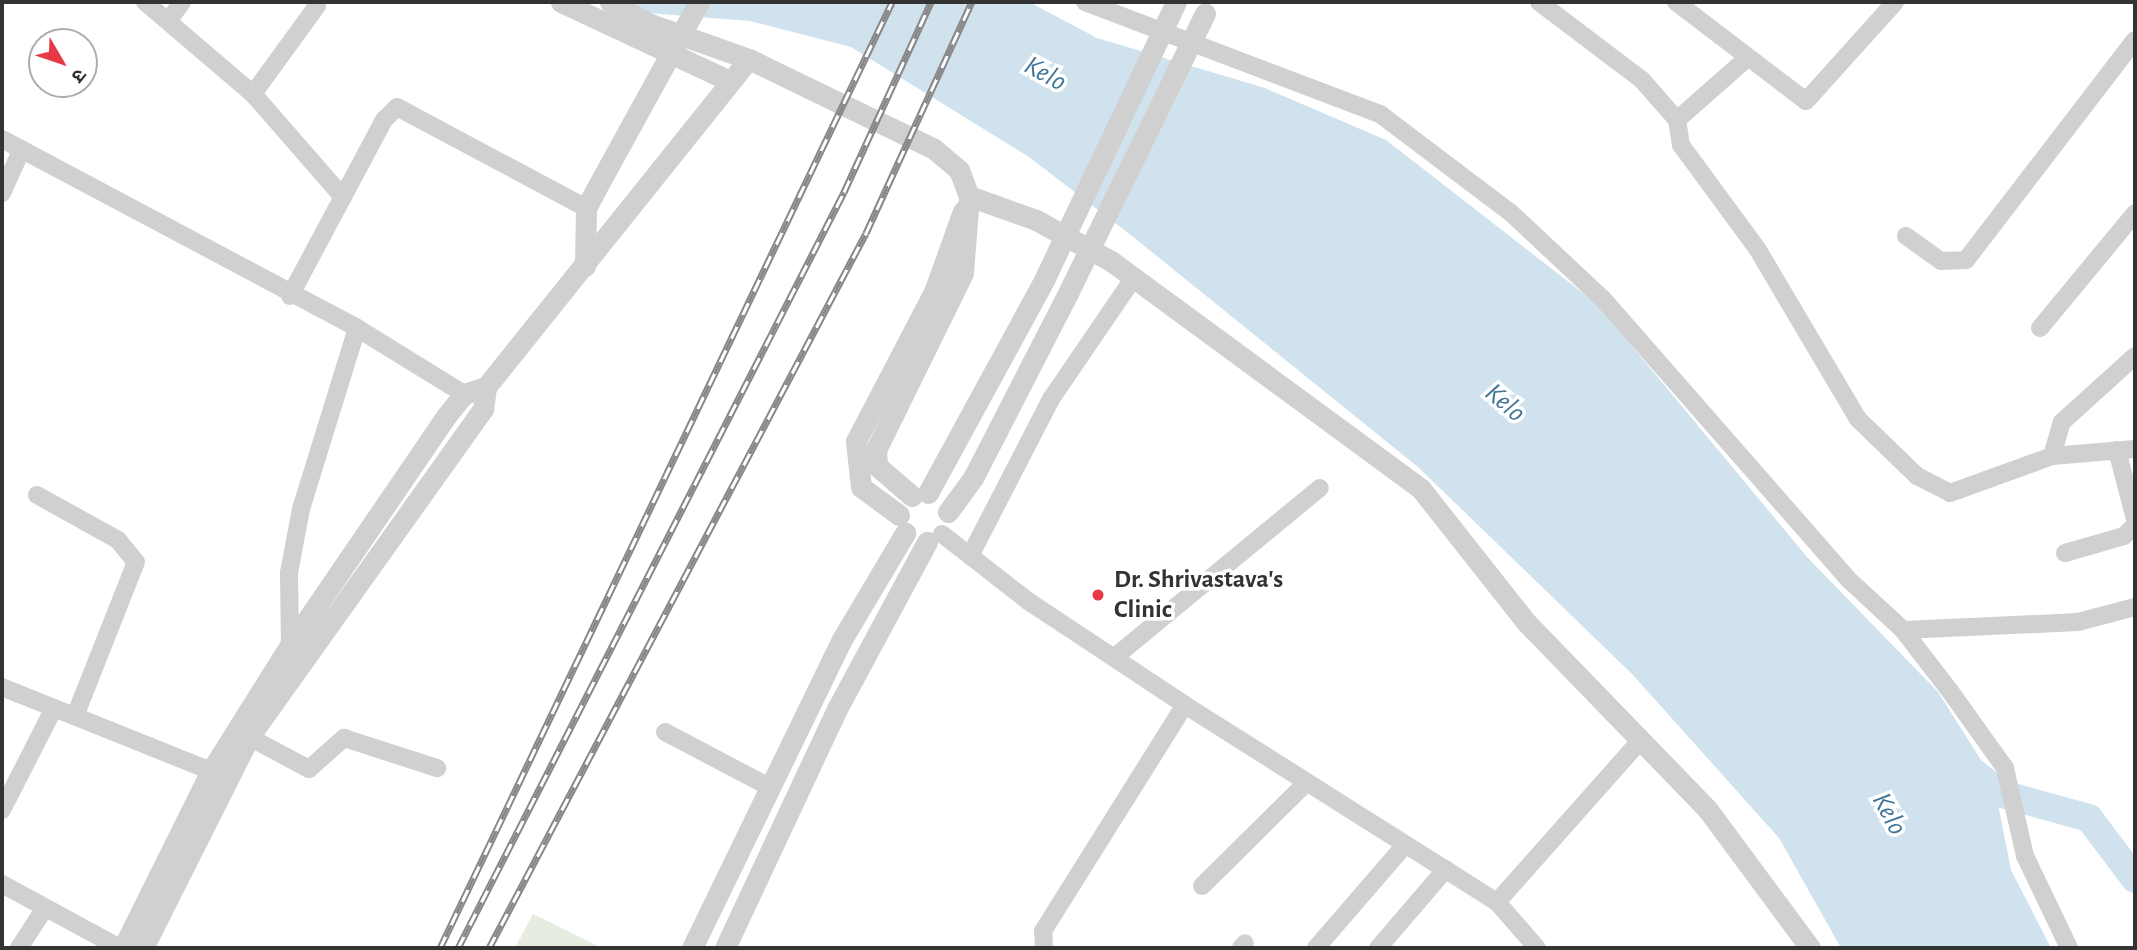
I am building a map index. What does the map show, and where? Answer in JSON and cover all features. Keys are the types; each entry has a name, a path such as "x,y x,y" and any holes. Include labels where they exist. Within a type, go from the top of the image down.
{"street":[{"path":"145,2 253,94 343,197"},
{"path":"169,20 182,2"},
{"path":"561,2 730,81"},
{"path":"610,2 650,24 749,59 934,149 959,170 969,196 963,273 876,450 877,467 948,512"},
{"path":"585,266 591,200 699,2"},
{"path":"1085,2 1380,114 1511,213 1603,299 1848,579 1903,630 2005,768 2025,856 2069,948"},
{"path":"692,948 841,641 902,524 1044,280 1176,2"},
{"path":"1539,2 1642,80 1677,120 1686,154 1758,250 1858,419 1885,451 1950,493 2052,456 2135,449"},
{"path":"1676,2 1745,60 1806,101 1813,99 1895,2"},
{"path":"253,94 317,6"},
{"path":"725,948 837,709 948,512 973,478 1069,291 1207,8"},
{"path":"1906,236 1941,261 1966,260 2135,40"},
{"path":"143,948 249,737 483,409 486,387 749,59"},
{"path":"1677,120 1745,60"},
{"path":"290,296 384,120 404,107 591,200"},
{"path":"2,139 290,296 357,328 464,394"},
{"path":"2,193 22,149"},
{"path":"969,196 1036,220 1133,279 1421,489 1527,622 1639,742 1708,810 1810,948"},
{"path":"969,196 934,292 856,441 861,487 902,524 970,556 1185,705 1404,846 1497,902 1537,948"},
{"path":"2040,328 2135,213"},
{"path":"970,556 1051,399 1133,279"},
{"path":"289,645 289,573 301,509 357,328"},
{"path":"2052,456 2062,422 2135,356"},
{"path":"2,884 121,948 211,771 289,645 464,394 486,387"},
{"path":"2117,450 2135,519"},
{"path":"1116,656 1320,488"},
{"path":"37,495 118,540 136,562 75,716"},
{"path":"2064,554 2124,536 2135,525"},
{"path":"1903,630 2078,622 2135,607"},
{"path":"2,687 211,771"},
{"path":"1044,948 1043,930 1185,705"},
{"path":"2,810 54,708"},
{"path":"665,732 771,788"},
{"path":"249,737 309,769 344,738 437,768"},
{"path":"1497,902 1639,742"},
{"path":"1202,886 1306,783"},
{"path":"1316,948 1404,846"},
{"path":"1378,948 1446,869"},
{"path":"19,948 45,908"}],"shaded area":[{"path":"533,914 602,948 515,948"}],"water":[{"name":"Kelo","path":"616,2 1029,2 1097,38 1265,88 1386,140 1597,304 1807,557 1938,692 1993,779 2011,870 2051,948 1841,948 1779,838 1633,675 1418,467 1132,236 1029,157 851,47 750,21 635,12"}],"waterway":[{"path":"1964,765 2002,794 2089,818 2135,879"}],"railway":[{"path":"440,948 892,2"},
{"path":"458,948 844,192 931,2"},
{"path":"489,948 866,233 972,2"}],"place":[{"name":"Dr. Shrivastava's Clinic","path":"1098,595"}]}
